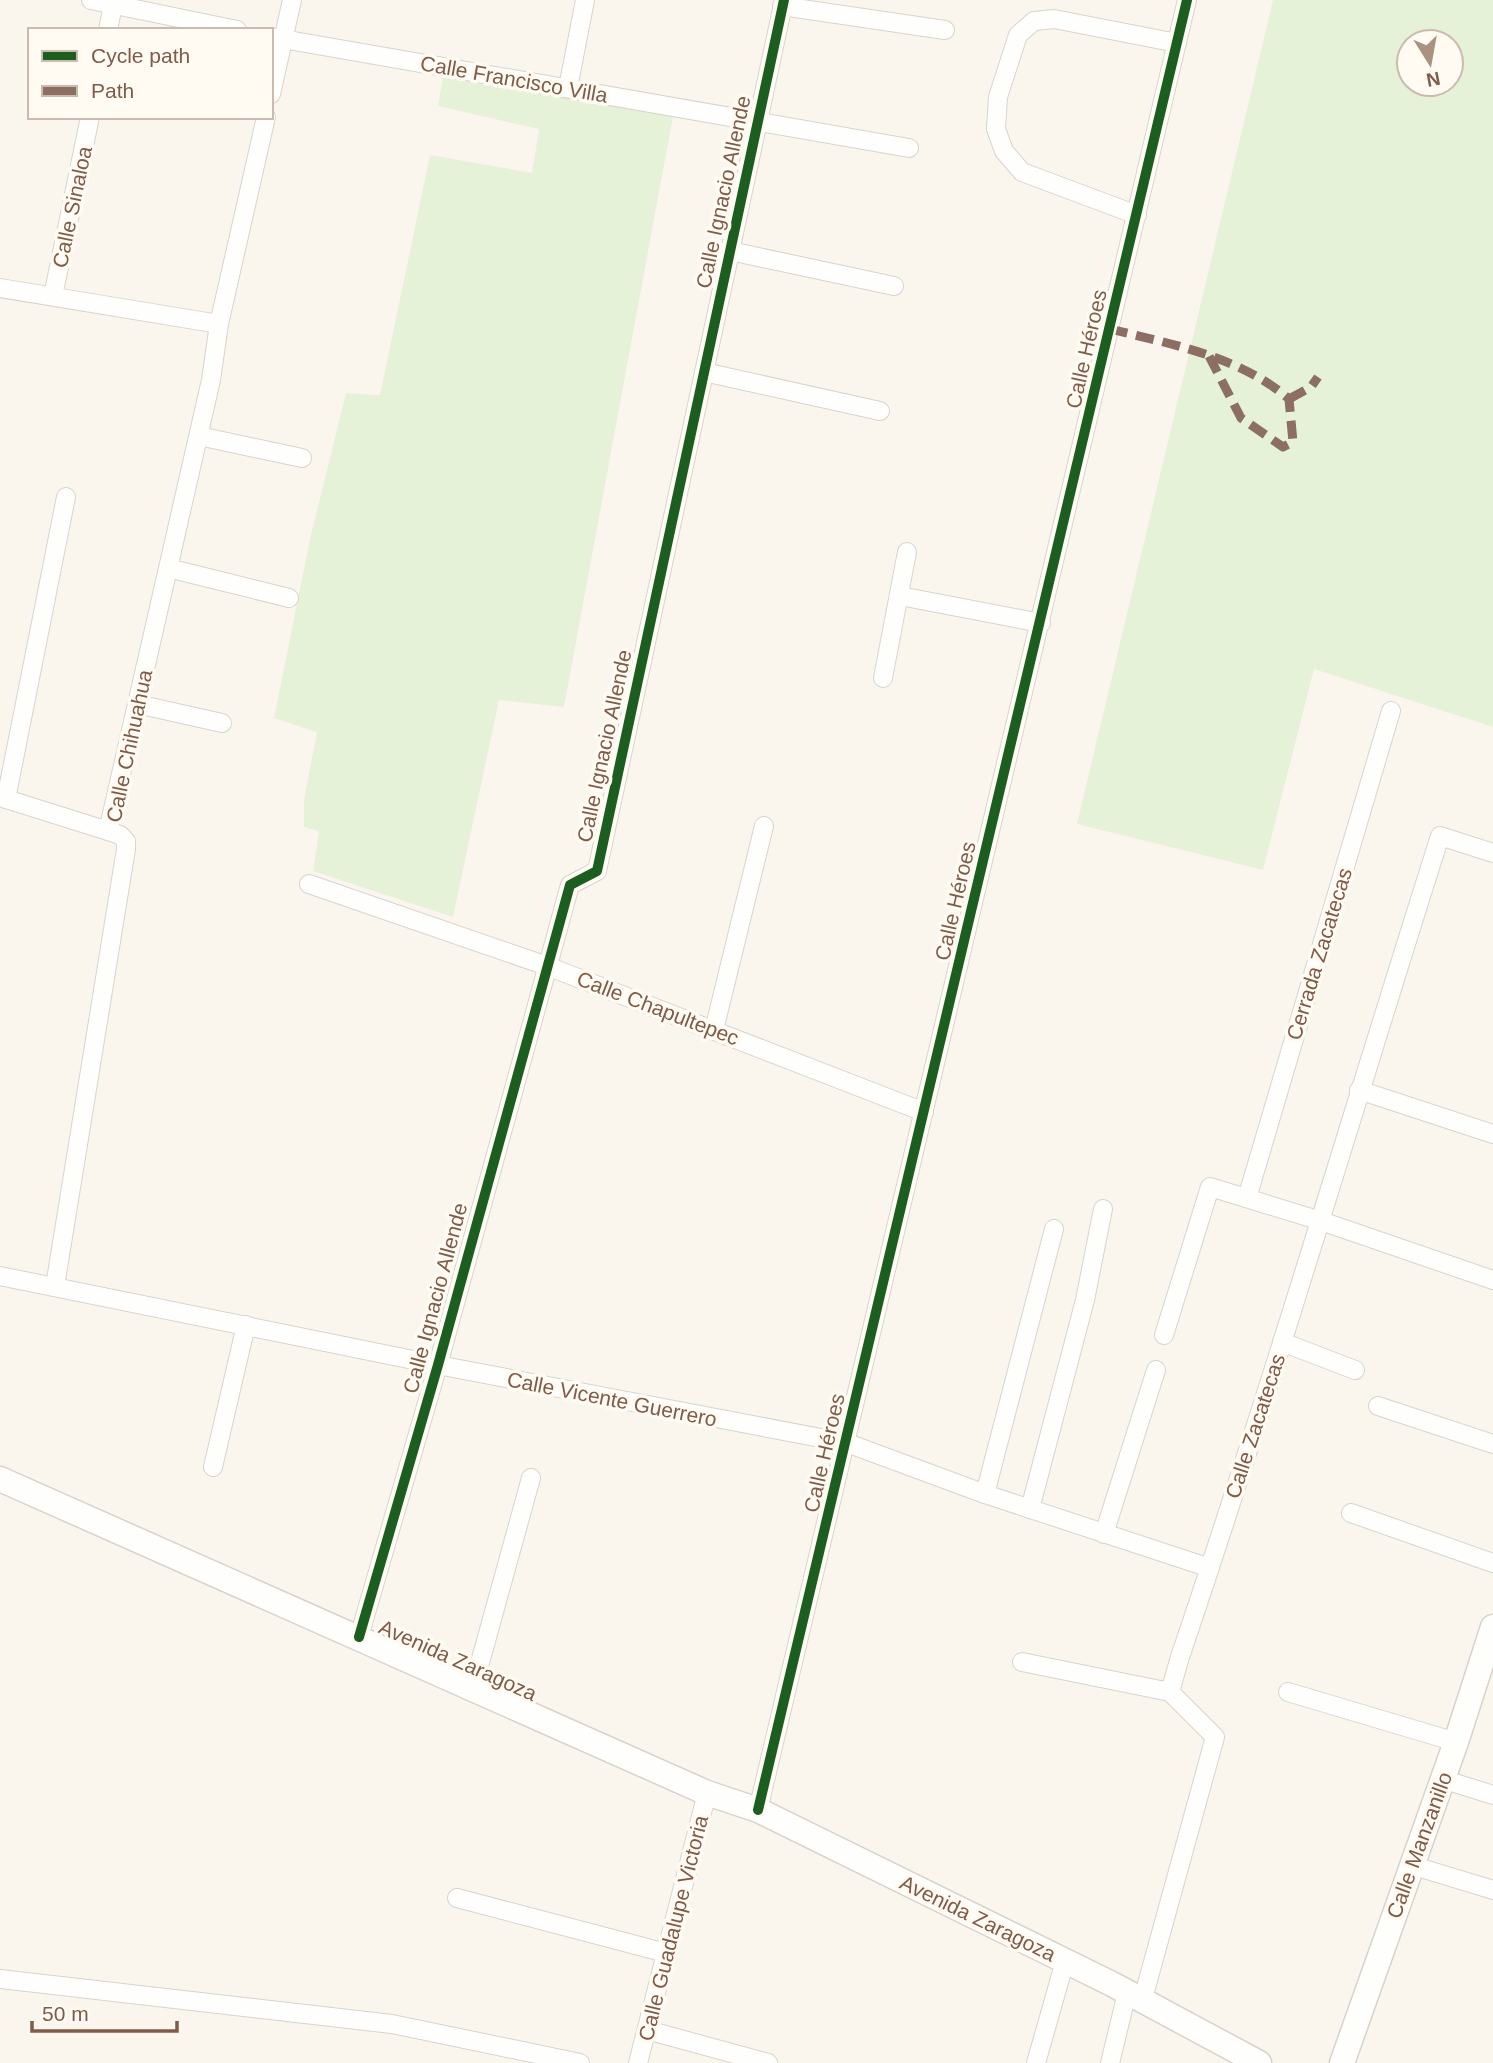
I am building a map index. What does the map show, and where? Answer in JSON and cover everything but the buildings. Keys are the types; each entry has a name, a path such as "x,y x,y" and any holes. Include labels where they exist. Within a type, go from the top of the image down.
{"main road":[{"name":"Avenida Zaragoza","path":"0,1479 707,1793 758,1810 1065,1961 1259,2063"},
{"name":"Calle Manzanillo","path":"1342,2063 1442,1779 1487,1667 1493,1627"}],"street":[{"path":"92,0 228,28"},
{"path":"273,78 278,38 292,0"},
{"path":"568,88 584,0"},
{"name":"Calle Héroes","path":"758,1810 1187,0"},
{"path":"109,28 115,3"},
{"path":"783,3 945,30"},
{"name":"Calle Ignacio Allende","path":"359,1637 438,1365 570,885 597,872 783,3"},
{"path":"1137,215 1022,172 1004,151 996,128 998,97 1018,35 1034,22 1054,19 1177,43"},
{"name":"Calle Francisco Villa","path":"278,38 909,148"},
{"name":"Calle Sinaloa","path":"53,296 90,119"},
{"name":"Calle Chihuahua","path":"55,1286 126,849 126,841 120,835 108,831 212,380 219,324 266,119"},
{"path":"730,251 894,285"},
{"path":"0,288 219,324"},
{"path":"704,372 880,411"},
{"path":"199,436 302,458"},
{"path":"66,497 3,798 108,831"},
{"path":"883,678 906,552"},
{"path":"168,568 289,598"},
{"path":"900,596 1041,623"},
{"path":"137,704 222,723"},
{"name":"Cerrada Zacatecas","path":"1247,1198 1391,711"},
{"path":"714,1030 764,826"},
{"name":"Calle Zacatecas","path":"1170,1692 1321,1221 1359,1090 1440,836 1493,853"},
{"name":"Calle Chapultepec","path":"309,884 547,965 924,1112"},
{"path":"1359,1090 1493,1134"},
{"path":"1164,1335 1210,1187 1321,1221 1493,1280"},
{"path":"1030,1509 1085,1300 1102,1209"},
{"path":"985,1494 1054,1229"},
{"name":"Calle Vicente Guerrero","path":"0,1276 438,1365 847,1443 985,1494 1210,1568"},
{"path":"213,1467 246,1325"},
{"path":"1282,1342 1354,1370"},
{"path":"1104,1534 1156,1370"},
{"path":"1378,1406 1493,1444"},
{"path":"472,1688 531,1478"},
{"path":"1350,1513 1493,1563"},
{"path":"1022,1662 1170,1692 1215,1738 1135,1998 1110,2063"},
{"path":"1288,1692 1456,1742"},
{"path":"1442,1779 1493,1796"},
{"name":"Calle Guadalupe Victoria","path":"638,2063 707,1793"},
{"path":"1411,1866 1493,1890"},
{"path":"457,1898 666,1953"},
{"path":"1036,2063 1065,1961"},
{"path":"0,1979 392,2024 580,2063"},
{"path":"647,2030 768,2063"}],"green space":[{"path":"1273,0 1493,0 1493,727 1314,669 1263,870 1077,824"},
{"path":"443,77 674,111 564,707 499,700 453,917 313,871 319,831 304,827 304,800 317,732 274,718 310,539 346,393 380,395 430,155 532,173 539,129 438,106"}],"marked path":[{"path":"1110,329 1204,354 1227,362 1249,372 1289,399 1293,442 1283,447 1241,418 1209,356"},
{"path":"1289,399 1311,387 1318,377"}],"cycle path":[{"path":"359,1637 438,1365 570,885 597,871 784,0"},
{"path":"758,1810 1187,0"}]}
